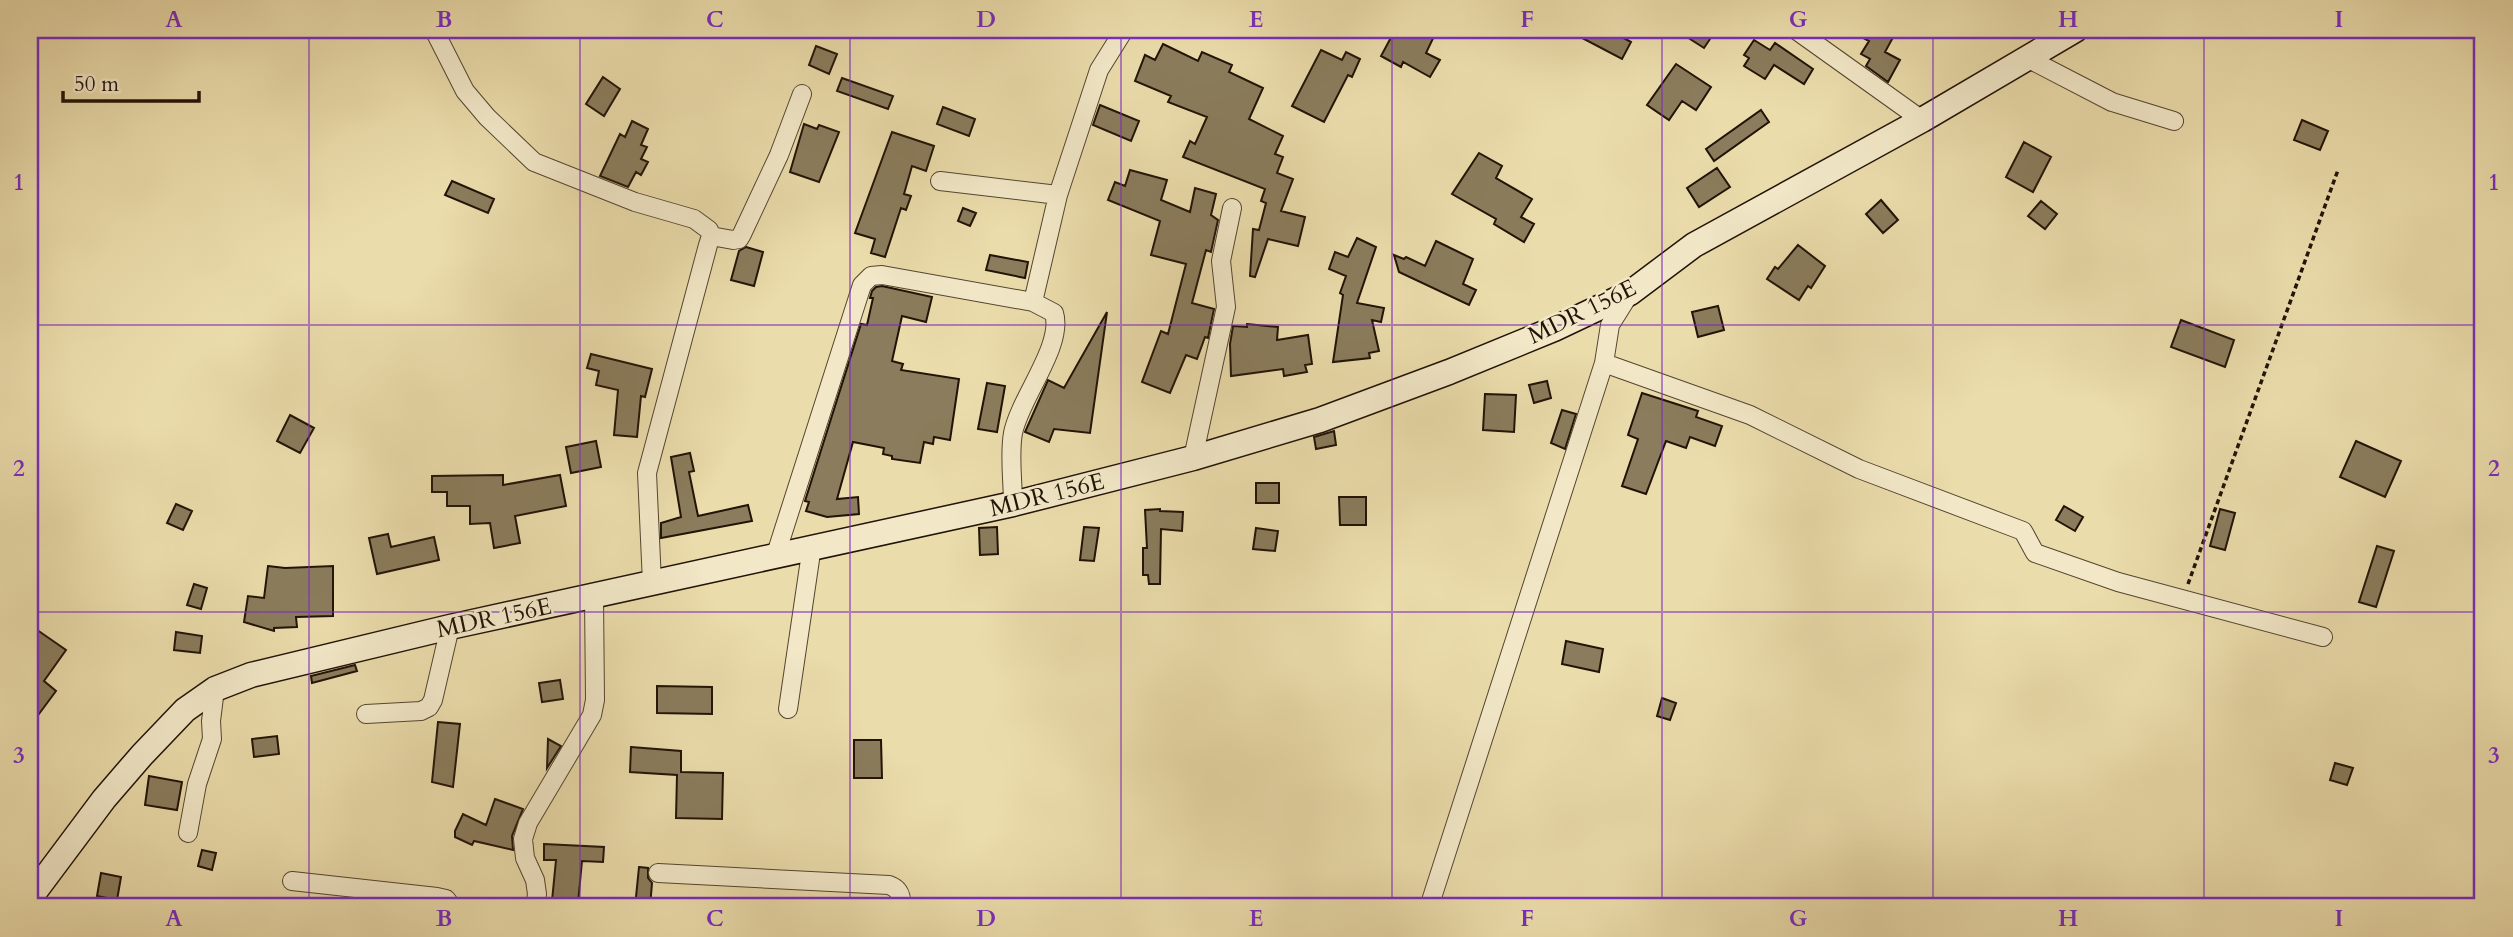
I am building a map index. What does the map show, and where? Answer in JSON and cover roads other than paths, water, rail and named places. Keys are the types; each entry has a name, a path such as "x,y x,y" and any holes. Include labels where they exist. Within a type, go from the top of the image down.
{"main road":[{"name":"MDR 156E","path":"30,898 104,799 142,755 185,710 215,689 251,675 450,627 1013,504 1193,458 1320,420 1554,329 1630,293 1694,245 1922,120 2075,30"}],"street":[{"path":"434,30 465,91 487,117 534,162 635,202 694,219 705,226 711,236 647,473 652,583"},
{"path":"1032,302 1058,195 1099,70 1124,30"},
{"path":"1796,30 1922,120"},
{"path":"2027,58 2112,102 2174,121"},
{"path":"711,236 733,240 739,239 743,234 779,155 802,94"},
{"path":"940,181 1058,195"},
{"path":"1193,458 1226,307 1221,261 1232,208"},
{"path":"776,554 862,285 871,276 882,275 1032,302 1054,313 1057,323 1055,338 1020,412 1013,435 1013,504"},
{"path":"1429,907 1604,363 1610,325 1630,293"},
{"path":"1604,363 1750,415 1859,469 2023,531 2035,554 2118,582 2323,636"},
{"path":"788,709 811,546"},
{"path":"535,907 537,894 525,858 523,839 528,824 592,715 596,693 594,597"},
{"path":"366,714 422,711 429,707 450,627"},
{"path":"188,833 197,784 212,739 215,689"},
{"path":"658,873 889,886 896,887 899,892 901,907"},
{"path":"292,881 437,897 446,899 452,907"}]}
